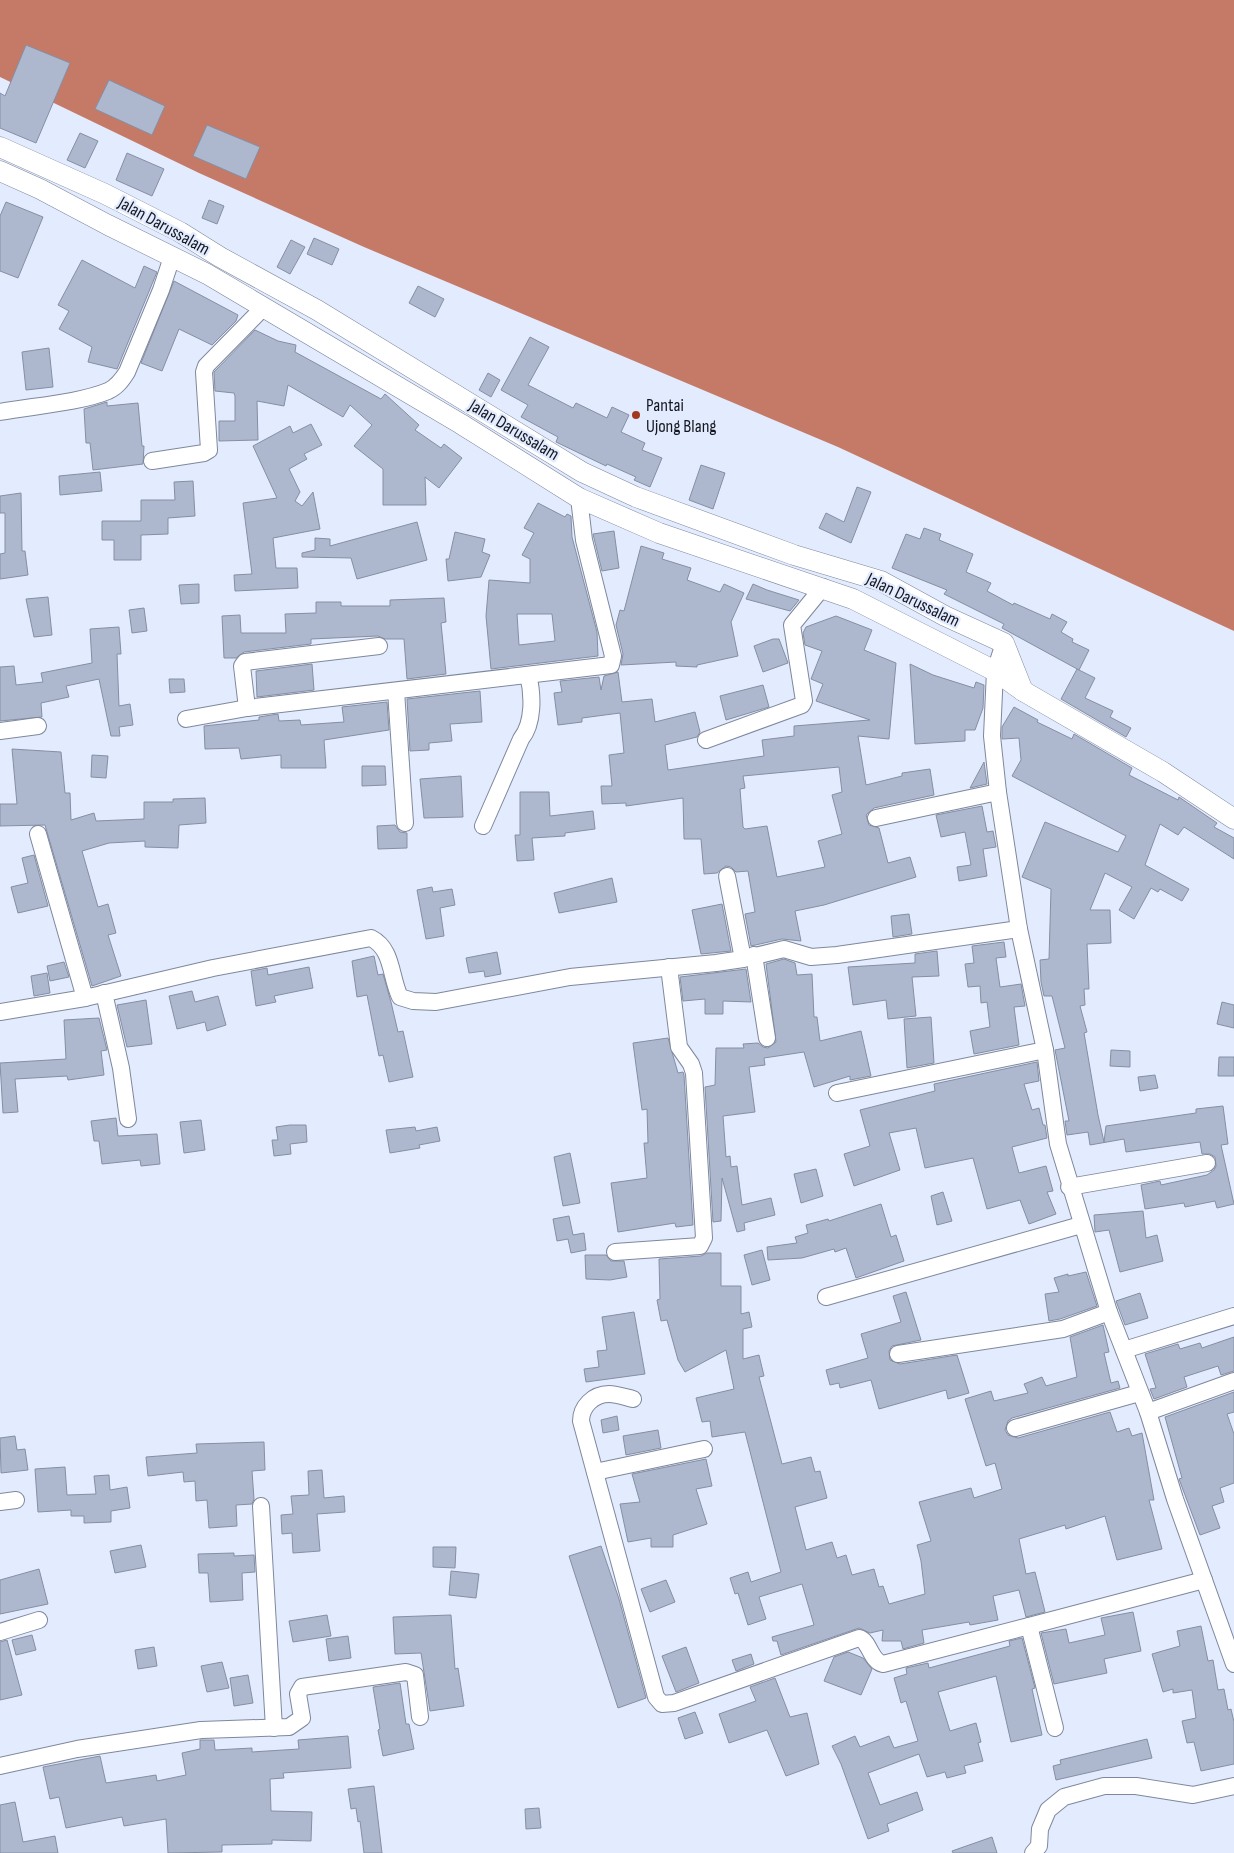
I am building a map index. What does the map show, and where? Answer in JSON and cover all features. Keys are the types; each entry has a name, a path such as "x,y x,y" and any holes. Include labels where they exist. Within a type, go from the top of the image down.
{"street":[{"name":"Jalan Darussalam","path":"0,147 105,194 180,232 220,257 317,310 582,472 636,497 794,555 881,581 945,616 1004,643"},
{"name":"Jalan Darussalam","path":"0,171 40,189 207,274 461,424 579,498 667,536 725,557 823,587 853,599 995,671 1023,691 1163,772 1234,819"},
{"path":"0,412 91,396 109,390 120,382 128,372 161,290 172,257"},
{"path":"152,461 204,453 209,450 204,372 206,366 264,307"},
{"path":"186,719 247,708 606,667 612,662 613,656 584,540 579,498"},
{"path":"706,740 802,704 804,701 792,625 823,587"},
{"path":"1004,643 995,671 992,736 998,792 1018,929 1045,1050 1058,1144 1069,1187 1109,1312 1148,1412 1234,1664"},
{"path":"1004,643 1023,691"},
{"path":"247,708 242,666 245,662 379,646"},
{"path":"483,826 521,739 526,734 531,704 528,675"},
{"path":"396,691 405,824"},
{"path":"0,731 38,726"},
{"path":"876,818 998,792"},
{"path":"38,834 84,998"},
{"path":"727,876 749,957 766,1038"},
{"path":"0,1012 84,998 213,968 371,938 384,948 395,987 400,997 413,1001 436,1002 570,977 669,968 749,957 784,949 811,957 837,955 1018,929"},
{"path":"614,1252 700,1246 704,1238 694,1073 691,1064 679,1047 669,968"},
{"path":"104,993 121,1068 128,1119"},
{"path":"837,1093 1045,1050"},
{"path":"1069,1187 1207,1163"},
{"path":"826,1297 1081,1225"},
{"path":"898,1354 1063,1329 1109,1312"},
{"path":"1124,1350 1234,1316"},
{"path":"1148,1412 1234,1382"},
{"path":"1015,1428 1139,1393"},
{"path":"633,1399 610,1394 598,1396 587,1404 581,1413 581,1422 656,1697 662,1704 674,1703 859,1638 865,1642 876,1660 883,1664 1204,1580"},
{"path":"595,1472 704,1449"},
{"path":"261,1506 274,1728"},
{"path":"0,1632 39,1620"},
{"path":"1029,1626 1055,1728"},
{"path":"0,1766 78,1750 201,1730 289,1728 302,1718 298,1694 300,1689 306,1685 406,1672 415,1675 420,1716"},
{"path":"1033,1853 1039,1846 1040,1829 1048,1810 1064,1796 1104,1786 1136,1786 1193,1795 1234,1786"}],"shaded area":[{"path":"0,0 1234,0 1234,631 838,447 364,247 199,173 0,77"}],"building":[{"path":"26,45 70,63 36,143 0,128 0,93 5,96"},
{"path":"109,80 165,106 152,135 95,109"},
{"path":"207,125 260,147 246,179 193,156"},
{"path":"80,133 98,141 85,168 67,160"},
{"path":"127,153 164,169 152,196 116,180"},
{"path":"209,200 224,206 217,224 202,218"},
{"path":"6,202 43,217 18,278 0,271 0,216"},
{"path":"314,238 339,249 332,265 307,254"},
{"path":"291,240 305,247 290,274 277,267"},
{"path":"82,260 135,288 144,266 157,272 117,369 88,362 92,347 59,329 69,311 58,305"},
{"path":"174,281 238,315 236,321 212,345 179,329 162,371 141,363"},
{"path":"418,286 444,299 435,317 409,303"},
{"path":"255,330 278,341 296,345 295,352 381,399 385,394 419,425 415,430 441,448 444,444 462,458 439,488 425,477 426,505 383,505 383,469 354,446 372,425 350,405 343,417 288,385 284,406 257,401 258,440 219,441 219,421 235,421 235,396 234,393 215,391 214,372"},
{"path":"530,337 549,347 528,385 573,408 576,403 607,418 612,407 629,415 621,432 645,443 642,450 662,458 650,487 634,480 636,477 607,464 606,466 556,442 558,437 521,417 528,405 501,390"},
{"path":"49,348 53,387 26,390 22,352"},
{"path":"488,373 500,380 491,397 479,390"},
{"path":"107,402 107,406 138,403 142,446 144,446 143,464 93,470 90,443 86,443 84,409"},
{"path":"311,424 322,445 304,454 307,459 289,469 300,492 295,501 302,506 313,492 320,529 273,538 276,568 297,568 298,588 235,591 234,575 252,574 243,503 277,498 253,446 290,426 293,433"},
{"path":"701,465 725,473 713,509 689,500"},
{"path":"100,472 102,491 60,495 59,476"},
{"path":"193,481 195,516 168,518 168,534 141,535 141,560 114,560 114,540 102,540 102,521 141,521 141,500 175,500 174,482"},
{"path":"857,487 871,492 851,543 819,528 826,513 844,522"},
{"path":"21,493 22,551 25,551 28,575 0,579 0,554 5,553 5,513 0,513 0,496"},
{"path":"538,503 565,517 567,514 571,516 572,537 597,632 598,656 491,669 486,616 489,580 530,583 530,559 522,555 534,533 524,528","holes":["517,614 552,614 555,641 519,645"]},
{"path":"417,522 427,560 357,579 351,558 302,557 302,553 315,550 315,538 330,539 330,546"},
{"path":"924,528 941,534 939,540 973,554 966,572 991,583 987,591 1013,605 1014,603 1050,619 1052,614 1067,622 1061,632 1073,639 1072,642 1089,650 1079,670 1002,628 1004,624 944,594 947,590 892,568 906,534 920,539"},
{"path":"614,531 619,568 602,571 593,534"},
{"path":"455,532 485,539 482,552 490,555 481,577 448,581 446,559 449,559"},
{"path":"641,546 664,553 662,559 691,568 687,580 720,592 724,584 744,593 731,622 738,656 697,665 697,667 676,666 676,662 621,665 623,654 616,625 620,610 624,611"},
{"path":"199,584 199,603 181,604 179,585"},
{"path":"753,584 799,600 790,611 746,599"},
{"path":"48,597 52,635 34,637 26,599"},
{"path":"444,598 446,622 441,623 446,674 407,679 404,639 385,639 378,636 311,639 311,644 244,652 236,658 224,658 222,616 240,615 241,633 286,633 285,614 316,613 316,602 341,602 341,606 390,606 390,600"},
{"path":"144,608 147,631 132,633 129,610"},
{"path":"836,616 872,630 864,650 896,663 889,739 858,736 866,785 902,776 902,773 930,769 934,795 874,808 866,815 869,825 879,828 888,863 910,857 916,877 824,905 795,911 801,941 782,939 751,946 745,914 755,912 748,871 736,872 731,867 726,866 717,873 704,874 701,839 684,839 683,798 626,806 626,803 602,804 601,786 612,786 609,755 624,753 620,713 582,718 582,722 558,725 554,693 562,692 560,681 599,677 601,690 604,676 618,672 622,702 652,699 655,722 695,712 700,732 697,737 665,745 668,770 764,756 762,740 794,736 794,726 870,720 816,701 823,684 811,679 822,651 805,645 803,633 806,627","holes":["839,767 842,792 832,795 842,834 818,841 825,867 777,877 767,826 745,829 743,827 740,789 745,788 743,776"]},
{"path":"119,627 121,654 117,654 119,706 130,704 133,725 119,727 120,736 111,736 99,679 66,686 69,697 41,703 42,717 0,721 0,667 14,666 16,685 43,682 41,673 92,663 90,629"},
{"path":"773,639 779,639 788,663 763,672 754,646"},
{"path":"312,664 314,690 257,697 256,671"},
{"path":"910,664 933,675 974,688 976,682 984,685 983,708 975,730 965,730 965,741 915,744"},
{"path":"1077,669 1095,678 1085,698 1113,711 1110,717 1131,728 1126,737 1061,699"},
{"path":"169,679 184,679 185,692 170,693"},
{"path":"763,685 769,707 726,720 720,696"},
{"path":"480,691 482,722 450,724 452,741 429,743 429,750 410,751 407,699"},
{"path":"387,702 389,730 324,740 326,768 281,768 281,755 241,759 239,748 205,749 204,726 259,720 259,717 278,714 279,721 300,720 301,725 344,722 342,707"},
{"path":"1014,707 1038,720 1037,722 1072,739 1074,734 1132,768 1129,775 1178,800 1179,797 1217,823 1214,827 1234,838 1234,859 1184,827 1178,835 1160,824 1145,865 1189,889 1182,901 1160,889 1158,892 1151,888 1134,919 1119,910 1132,887 1105,873 1090,910 1110,910 1111,943 1087,944 1089,989 1084,989 1085,1005 1080,1006 1087,1032 1084,1033 1104,1142 1106,1126 1196,1113 1196,1109 1223,1106 1228,1144 1221,1145 1234,1204 1217,1208 1215,1201 1185,1207 1184,1203 1145,1209 1141,1185 1160,1181 1161,1185 1207,1175 1214,1170 1216,1166 1215,1157 1210,1154 1202,1154 1200,1142 1126,1152 1124,1139 1090,1145 1088,1132 1067,1135 1065,1121 1069,1121 1055,1050 1065,1048 1052,996 1044,996 1041,982 1040,960 1049,959 1051,889 1022,877 1045,822 1118,852 1126,836 1012,776 1021,760 1019,738 1002,739 1002,727"},
{"path":"12,749 61,752 65,793 70,793 71,820 94,813 96,821 144,819 144,802 173,802 173,799 205,798 206,823 179,825 178,848 145,847 145,841 109,843 82,851 98,907 108,904 116,933 108,935 121,976 92,986 45,825 0,826 0,804 17,804"},
{"path":"92,755 108,756 106,778 91,777"},
{"path":"984,762 987,784 970,788"},
{"path":"362,766 385,766 386,785 362,786"},
{"path":"461,776 463,817 424,818 420,779"},
{"path":"520,792 549,792 550,816 593,811 595,829 565,833 565,836 532,838 534,860 517,861 515,835 520,835"},
{"path":"982,806 987,832 993,831 996,847 983,849 987,876 959,881 957,867 971,865 965,832 941,837 936,815"},
{"path":"395,825 400,832 407,833 407,848 378,849 377,826"},
{"path":"34,855 48,906 18,913 11,887 28,883 22,858"},
{"path":"612,878 617,902 559,913 554,893"},
{"path":"432,887 433,892 452,889 455,905 440,908 444,936 426,939 417,890"},
{"path":"722,904 731,951 701,954 692,910"},
{"path":"909,914 912,934 893,937 891,916"},
{"path":"1004,942 1006,957 996,958 1000,987 1021,984 1025,1006 1014,1007 1019,1045 974,1054 970,1031 990,1027 987,1002 981,1003 980,986 968,987 965,964 974,963 972,946"},
{"path":"937,951 939,976 912,977 916,1016 888,1019 886,1000 853,1005 848,967 915,963 915,954"},
{"path":"497,952 501,974 485,977 484,971 469,973 466,958"},
{"path":"374,956 378,975 383,974 398,1032 403,1031 413,1077 389,1082 383,1055 379,1056 367,995 357,997 352,961"},
{"path":"784,959 795,963 797,975 812,974 814,1017 817,1017 820,1041 861,1031 871,1076 850,1080 850,1076 814,1087 804,1052 764,1058 765,1065 749,1067 755,1112 723,1116 726,1157 730,1156 731,1167 737,1166 742,1205 771,1198 775,1215 744,1223 745,1230 737,1232 722,1178 721,1221 713,1222 705,1087 715,1085 716,1048 744,1048 743,1044 758,1043 768,1048 776,1042 766,964"},
{"path":"64,962 69,977 50,981 47,966"},
{"path":"309,967 313,988 274,996 276,1002 256,1006 251,971 267,968 268,975"},
{"path":"746,969 751,1002 723,1001 723,1014 705,1014 705,999 683,1001 680,977"},
{"path":"47,973 50,993 34,996 31,976"},
{"path":"192,991 195,1002 218,996 226,1025 207,1031 205,1022 177,1029 169,996"},
{"path":"146,1000 152,1044 127,1047 117,1005"},
{"path":"1222,1002 1234,1005 1234,1028 1217,1024"},
{"path":"931,1017 934,1063 907,1068 904,1019"},
{"path":"99,1018 107,1050 101,1051 104,1075 68,1080 67,1076 15,1079 18,1112 3,1113 0,1063 66,1059 64,1020"},
{"path":"668,1038 678,1073 683,1072 684,1075 693,1225 676,1227 675,1223 618,1232 611,1183 647,1178 644,1143 648,1143 647,1109 642,1110 633,1043"},
{"path":"1111,1050 1130,1051 1130,1067 1110,1066"},
{"path":"1219,1057 1234,1057 1234,1076 1218,1076"},
{"path":"1037,1062 1039,1081 1024,1084 1032,1110 1039,1108 1047,1138 1012,1147 1019,1173 1046,1166 1053,1191 1047,1192 1056,1214 1029,1224 1020,1200 987,1209 973,1158 925,1168 916,1128 889,1133 900,1170 854,1186 844,1154 870,1146 860,1110 935,1091 934,1084"},
{"path":"1155,1075 1158,1088 1140,1091 1138,1077"},
{"path":"116,1118 118,1136 157,1134 160,1164 141,1166 140,1160 102,1164 99,1141 94,1141 91,1121"},
{"path":"201,1120 205,1150 184,1153 180,1122"},
{"path":"306,1125 307,1142 290,1144 291,1154 274,1156 272,1140 278,1140 276,1127"},
{"path":"415,1127 416,1131 437,1127 440,1141 419,1145 420,1148 390,1153 386,1130"},
{"path":"570,1153 580,1203 563,1206 554,1157"},
{"path":"816,1169 823,1196 801,1203 794,1174"},
{"path":"943,1192 952,1221 937,1225 931,1196"},
{"path":"881,1204 891,1237 896,1235 904,1261 856,1278 846,1248 835,1252 834,1249 802,1258 768,1260 767,1247 797,1243 795,1237 808,1233 806,1225 828,1219 829,1221"},
{"path":"1143,1211 1146,1238 1157,1235 1163,1261 1120,1272 1109,1230 1095,1232 1094,1215"},
{"path":"569,1216 573,1235 584,1233 586,1250 571,1253 568,1239 557,1241 553,1219"},
{"path":"762,1250 770,1280 752,1285 744,1255"},
{"path":"707,1253 721,1253 721,1286 741,1286 741,1314 749,1312 752,1327 743,1329 743,1359 759,1355 764,1376 759,1377 782,1464 811,1457 815,1472 820,1471 827,1498 795,1507 806,1550 832,1542 837,1558 846,1555 852,1575 874,1569 879,1587 883,1586 889,1604 925,1594 917,1545 931,1541 919,1502 971,1488 974,1498 1002,1489 995,1463 986,1466 965,1399 991,1391 994,1401 1028,1393 1024,1384 1042,1377 1046,1386 1077,1377 1070,1337 1103,1325 1109,1352 1104,1353 1111,1383 1118,1381 1120,1388 1012,1418 1008,1421 1005,1430 1008,1435 1018,1438 1110,1412 1117,1432 1129,1428 1132,1436 1142,1433 1154,1500 1149,1500 1162,1549 1117,1560 1105,1516 1066,1529 1065,1525 1019,1539 1026,1574 1035,1572 1045,1612 1026,1617 1019,1590 993,1596 998,1620 970,1625 969,1622 922,1630 924,1643 903,1649 901,1641 882,1641 883,1630 870,1633 859,1628 781,1655 777,1641 773,1641 772,1637 814,1625 802,1584 759,1597 766,1619 748,1625 738,1593 735,1594 730,1578 748,1572 751,1582 781,1572 745,1432 712,1437 710,1421 702,1422 696,1398 734,1389 726,1350 685,1372 678,1360 667,1320 661,1321 657,1300 660,1299 659,1259 701,1256"},
{"path":"585,1255 606,1255 611,1261 624,1261 627,1277 610,1280 586,1279"},
{"path":"1086,1272 1097,1306 1049,1321 1045,1294 1059,1292 1054,1278"},
{"path":"906,1292 921,1340 892,1346 889,1351 890,1360 900,1364 957,1355 969,1393 948,1399 946,1390 879,1409 871,1380 840,1388 839,1383 830,1385 826,1370 868,1358 861,1334 901,1322 893,1296"},
{"path":"1140,1293 1148,1318 1125,1325 1116,1301"},
{"path":"634,1312 645,1374 586,1382 584,1369 599,1367 597,1351 607,1350 602,1317"},
{"path":"1234,1337 1234,1371 1221,1375 1218,1366 1184,1377 1187,1387 1154,1399 1150,1389 1156,1388 1145,1354 1178,1344 1180,1349 1200,1343 1202,1348"},
{"path":"1234,1392 1234,1412 1227,1414 1234,1434 1234,1483 1220,1488 1224,1502 1212,1506 1220,1528 1200,1535 1179,1479 1182,1478 1165,1417"},
{"path":"617,1416 619,1430 603,1433 601,1420"},
{"path":"658,1430 661,1448 626,1455 623,1436"},
{"path":"15,1436 17,1450 25,1449 28,1470 1,1473 0,1438"},
{"path":"264,1442 265,1470 252,1471 254,1499 252,1504 236,1505 237,1526 209,1528 207,1500 196,1501 195,1481 184,1482 183,1472 148,1476 146,1457 197,1453 196,1444"},
{"path":"706,1459 712,1486 696,1489 707,1524 673,1535 673,1547 651,1547 651,1538 628,1542 620,1504 640,1502 632,1474"},
{"path":"65,1467 67,1495 96,1494 94,1476 109,1475 110,1490 127,1487 130,1508 111,1511 111,1522 84,1523 84,1516 71,1516 71,1510 38,1512 35,1469"},
{"path":"322,1470 324,1498 344,1496 345,1512 317,1514 320,1551 293,1553 292,1533 282,1534 281,1515 293,1514 291,1496 309,1495 308,1471"},
{"path":"141,1545 146,1567 115,1573 110,1551"},
{"path":"601,1546 619,1599 646,1698 618,1708 569,1556"},
{"path":"433,1547 456,1547 455,1568 433,1567"},
{"path":"234,1553 234,1556 254,1555 255,1572 242,1573 243,1600 210,1602 208,1573 199,1573 198,1554"},
{"path":"39,1569 48,1604 0,1614 0,1580"},
{"path":"451,1571 479,1574 476,1598 449,1595"},
{"path":"666,1580 675,1602 650,1612 641,1589"},
{"path":"1133,1612 1141,1651 1104,1659 1107,1673 1054,1684 1041,1633 1066,1629 1069,1643 1105,1635 1101,1618"},
{"path":"327,1615 331,1636 293,1642 289,1621"},
{"path":"451,1615 455,1669 458,1668 464,1706 430,1711 421,1653 395,1654 393,1617"},
{"path":"1201,1626 1208,1661 1213,1660 1218,1690 1224,1689 1228,1710 1231,1709 1234,1722 1234,1764 1201,1771 1194,1742 1187,1743 1182,1721 1196,1718 1192,1690 1173,1693 1173,1689 1163,1692 1152,1654 1180,1646 1177,1631"},
{"path":"32,1635 36,1650 16,1655 12,1640"},
{"path":"348,1636 351,1658 329,1661 326,1639"},
{"path":"1022,1638 1035,1688 1032,1689 1042,1735 1011,1742 996,1676 938,1692 950,1731 976,1723 981,1742 978,1743 983,1761 964,1766 966,1773 947,1778 945,1772 927,1777 919,1754 868,1773 880,1805 917,1792 923,1810 887,1824 889,1831 868,1839 841,1764 832,1746 855,1736 860,1747 889,1736 894,1748 918,1741 906,1701 901,1703 894,1678 907,1674 906,1668 928,1663 929,1668 1010,1646 1009,1641"},
{"path":"7,1640 22,1695 0,1700 0,1642"},
{"path":"154,1647 157,1666 138,1669 135,1650"},
{"path":"686,1647 699,1683 676,1692 662,1656"},
{"path":"848,1652 863,1658 872,1669 861,1695 824,1681 834,1657"},
{"path":"751,1654 754,1664 736,1671 732,1660"},
{"path":"222,1662 229,1688 207,1692 201,1666"},
{"path":"248,1675 253,1703 234,1706 230,1678"},
{"path":"775,1678 790,1717 807,1713 819,1764 786,1776 767,1730 729,1743 719,1714 756,1701 750,1687"},
{"path":"400,1683 406,1724 409,1724 414,1749 383,1756 373,1687"},
{"path":"695,1712 703,1733 685,1739 678,1718"},
{"path":"348,1736 351,1768 283,1773 284,1778 270,1779 271,1811 312,1812 311,1841 272,1840 272,1844 222,1845 222,1852 168,1853 166,1819 124,1826 122,1817 66,1828 59,1797 50,1799 43,1767 100,1756 106,1783 156,1775 157,1781 186,1775 182,1753 200,1749 200,1740 214,1740 215,1750 252,1748 252,1752 299,1749 298,1740"},
{"path":"1147,1739 1152,1758 1056,1780 1053,1766 1061,1764 1060,1760"},
{"path":"374,1786 382,1853 364,1853 360,1821 358,1822 356,1808 351,1809 348,1789"},
{"path":"15,1802 23,1842 55,1836 58,1853 0,1853 0,1805"},
{"path":"539,1808 541,1828 526,1829 525,1809"},
{"path":"992,1837 997,1853 953,1853 952,1851"}],"place":[{"name":"Pantai Ujong Blang","path":"636,415"}]}
